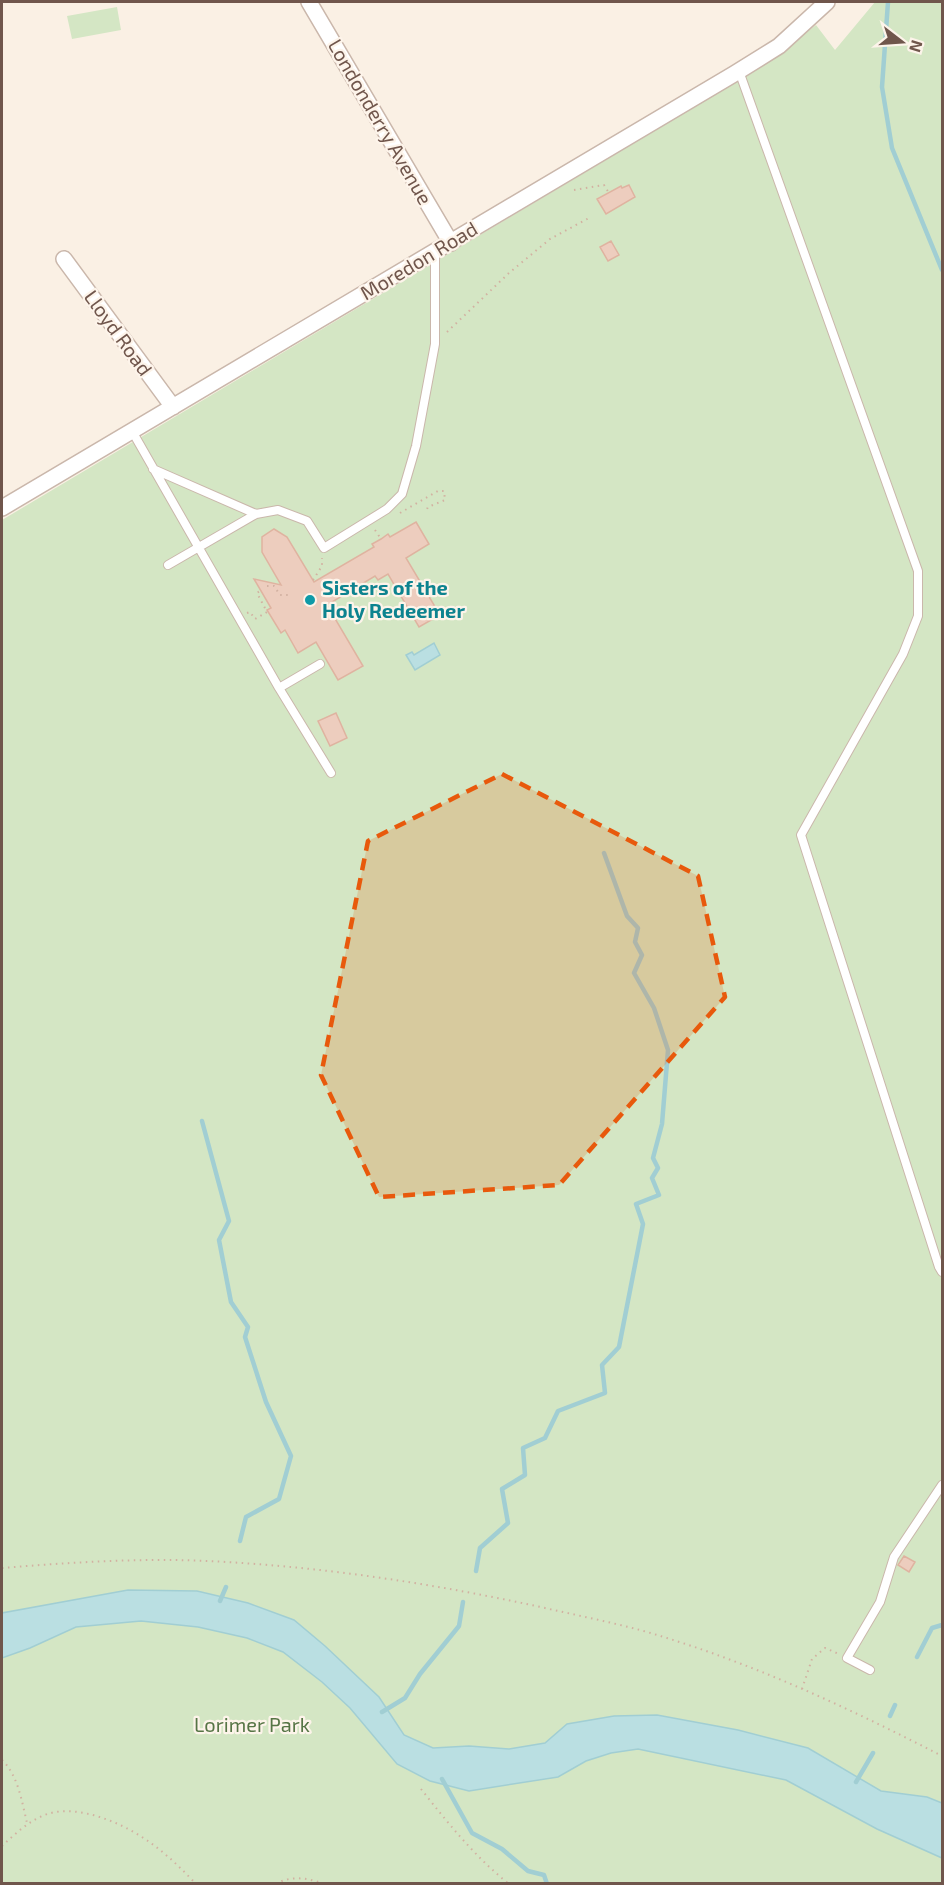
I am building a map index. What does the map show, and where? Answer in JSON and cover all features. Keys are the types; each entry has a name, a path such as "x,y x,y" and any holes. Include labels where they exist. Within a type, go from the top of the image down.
{"street":[{"name":"Londonderry Avenue","path":"309,2 451,243"},
{"name":"Moredon Road","path":"2,508 739,71 778,46 827,2"},
{"name":"Lloyd Road","path":"64,259 173,407"}],"lane":[{"path":"739,71 918,571 918,616 903,654 801,835 942,1272"},
{"path":"168,565 256,514 278,510 307,521 324,548 387,509 402,494 416,446 435,344 435,252"},
{"path":"132,431 279,688 331,773"},
{"path":"153,468 256,514"},
{"path":"279,688 320,664"},
{"path":"870,1670 847,1658 880,1602 894,1557 942,1485"}],"path":[{"path":"574,190 604,186 609,193"},
{"path":"435,344 509,273 550,239 589,218"},
{"path":"393,518 438,491 444,491 445,500 428,507 426,511"},
{"path":"372,525 381,539"},
{"path":"313,580 322,566 323,561 320,556"},
{"path":"267,586 274,586 280,595 290,595"},
{"path":"238,616 250,612 255,620 267,612 256,593 261,590"},
{"path":"2,1568 132,1561 226,1562 395,1579 477,1593 641,1630 727,1659 844,1707 942,1756"},
{"path":"802,1689 812,1659 825,1648 847,1658"},
{"path":"2,1760 17,1786 28,1824"},
{"path":"420,1790 461,1839 509,1884"},
{"path":"2,1846 28,1824 55,1812 69,1811 102,1818 143,1836 196,1884"},
{"path":"276,1884 292,1878 324,1884"}],"highlighted area":[{"path":"502,774 698,876 725,997 559,1185 379,1197 321,1075 368,841"}],"green space":[{"name":"Lorimer Park","path":"875,2 942,2 942,1883 2,1883 2,520 755,71 816,25 835,50"},
{"path":"117,7 121,30 72,39 67,16"}],"water":[{"path":"434,643 440,655 415,670 406,655 412,652 414,655"},
{"path":"128,1590 197,1591 248,1603 294,1620 379,1697 404,1735 433,1748 469,1746 509,1749 545,1743 567,1724 614,1716 657,1715 738,1730 808,1748 881,1791 927,1797 942,1803 942,1858 877,1829 786,1780 638,1749 611,1753 586,1761 558,1777 469,1791 430,1781 397,1764 350,1708 322,1682 283,1652 247,1638 198,1627 141,1621 76,1627 2,1658 2,1613"}],"building":[{"path":"629,185 635,197 606,214 597,199 621,186 622,188"},
{"path":"611,241 619,255 608,261 600,247"},
{"name":"Sisters of the Holy Redeemer","path":"416,522 429,544 406,558 440,615 419,627 388,574 378,580 375,576 327,605 363,666 338,680 316,642 298,653 285,630 281,633 267,610 271,608 254,579 281,585 262,552 262,537 274,529 287,537 314,582 374,547 372,544 388,534 390,537"},
{"path":"336,713 347,738 330,746 318,721"},
{"path":"904,1556 915,1562 909,1572 898,1565"}],"waterway":[{"path":"888,2 882,87 892,148 942,270"},
{"path":"476,1571 480,1548 508,1523 502,1489 525,1475 523,1448 545,1438 558,1411 605,1393 602,1365 619,1347 643,1224 636,1204 659,1195 652,1178 658,1168 653,1158 662,1124 668,1050 654,1008 634,973 642,955 635,942 638,928 627,916 604,853"},
{"path":"202,1121 229,1221 219,1240 231,1302 248,1327 245,1337 266,1402 291,1456 279,1499 246,1517 240,1541"},
{"path":"220,1601 226,1587"},
{"path":"382,1712 405,1698 420,1674 459,1626 463,1602"},
{"path":"917,1657 932,1628 942,1625"},
{"path":"890,1716 895,1705"},
{"path":"856,1782 873,1753"},
{"path":"442,1779 472,1833 502,1849 528,1871 544,1875 547,1884"}],"place":[{"name":"Sisters of the Holy Redeemer","path":"310,600"}]}
